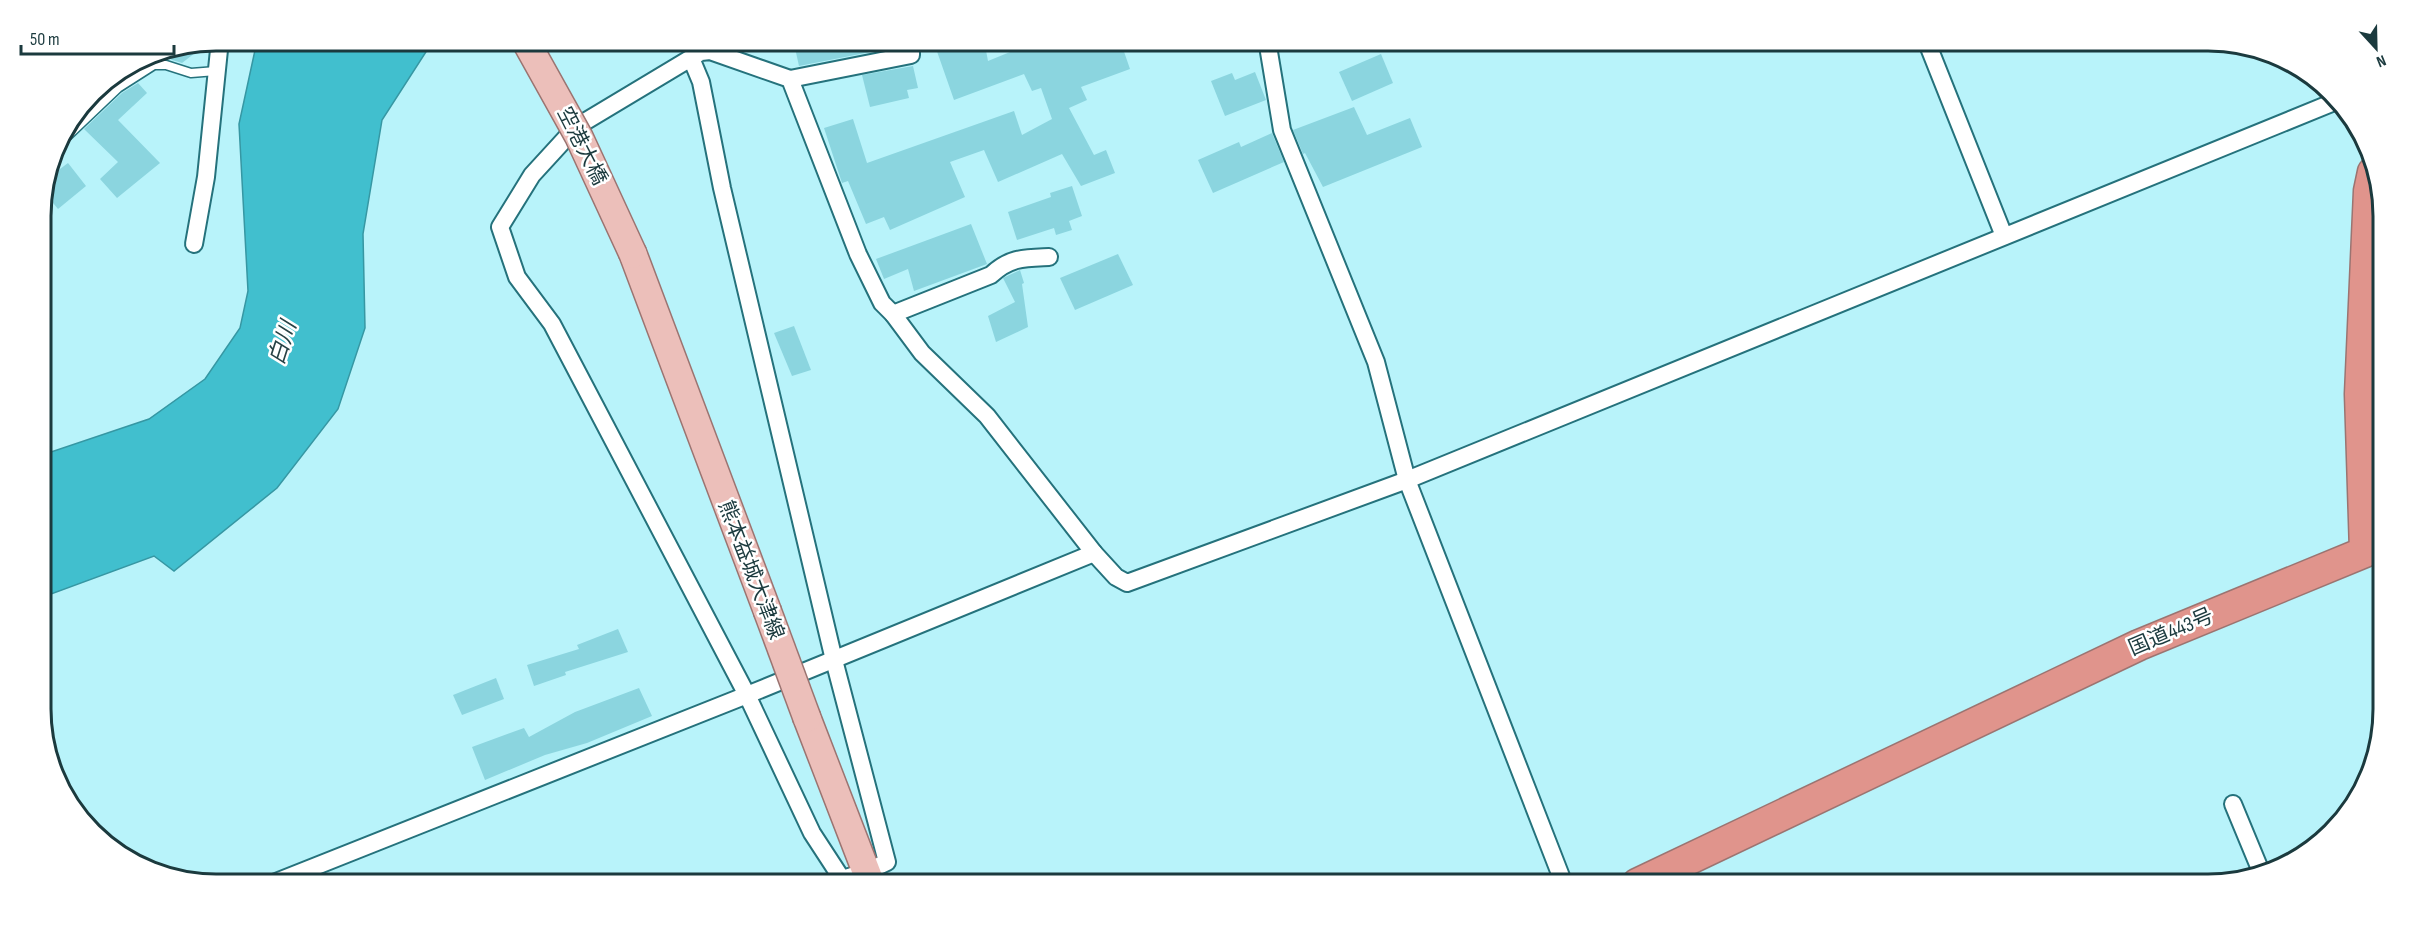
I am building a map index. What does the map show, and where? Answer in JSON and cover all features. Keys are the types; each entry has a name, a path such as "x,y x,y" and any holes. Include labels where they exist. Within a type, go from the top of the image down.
{"highway":[{"name":"国道443号","path":"1658,874 2139,645 2365,552 2360,394 2370,186"}],"main road":[{"name":"空港大橋","path":"531,51 579,137 633,254"},
{"name":"熊本益城大津線","path":"633,254 867,874"}],"street":[{"path":"194,244 206,177 219,51"},
{"path":"703,51 576,127 532,175 500,227 517,277 552,324 747,696 812,833 839,874"},
{"path":"723,51 790,79 911,55 911,51"},
{"path":"1269,51 1282,130 1376,362 1407,480 1560,874"},
{"path":"1930,51 2004,236"},
{"path":"691,58 701,82 722,188 834,660 887,862 874,874"},
{"path":"790,79 858,254 882,303 922,353 987,416 1094,553 1116,577 1127,583 1407,480 2329,104"},
{"path":"892,314 991,275 1002,264 1022,258 1049,257"},
{"path":"2360,394 2373,381"},
{"path":"299,874 747,696 1094,553"},
{"path":"2233,804 2259,866"}],"lane":[{"path":"78,126 118,88 154,65 166,65 191,73 216,71"}],"water":[{"name":"白川","path":"255,51 427,51 382,120 363,234 365,328 338,409 277,488 174,571 154,556 51,594 51,452 149,419 205,379 240,328 248,291 239,124"}],"building":[{"path":"796,51 876,51 799,66"},
{"path":"937,51 986,51 988,61 1013,51 1124,51 1130,69 1081,87 1087,100 1069,108 1094,155 1106,150 1115,173 1081,186 1062,154 998,182 984,150 950,162 965,197 890,230 884,217 866,224 848,181 842,183 824,128 853,119 867,163 1014,111 1022,135 1052,119 1041,88 1032,91 1024,74 954,100"},
{"path":"196,52 182,63 169,58"},
{"path":"1381,54 1393,83 1352,101 1339,72"},
{"path":"913,66 918,88 907,90 909,98 870,107 862,75"},
{"path":"1255,72 1266,100 1225,116 1211,81 1232,73 1235,80"},
{"path":"138,83 147,93 118,120 160,163 117,198 100,179 118,162 84,129 122,93"},
{"path":"1354,107 1367,135 1410,118 1422,147 1323,187 1305,153 1303,154 1293,130"},
{"path":"1272,133 1284,162 1213,193 1198,160 1239,142 1241,147"},
{"path":"68,163 86,186 58,209 51,201 58,171"},
{"path":"1072,186 1082,216 1069,221 1072,230 1056,235 1054,228 1017,240 1008,212 1051,197 1050,193"},
{"path":"971,224 987,264 914,291 908,269 884,279 876,259"},
{"path":"1118,254 1133,285 1075,310 1060,278"},
{"path":"1020,270 1024,283 1022,284 1028,327 996,342 988,316 1015,302 1003,278"},
{"path":"794,326 811,370 792,376 774,333"},
{"path":"618,629 628,652 565,672 566,675 534,686 527,665 579,649 577,645"},
{"path":"496,678 504,699 462,715 453,695"},
{"path":"639,688 652,716 587,743 545,755 485,780 472,747 524,728 529,737 575,712"}]}
